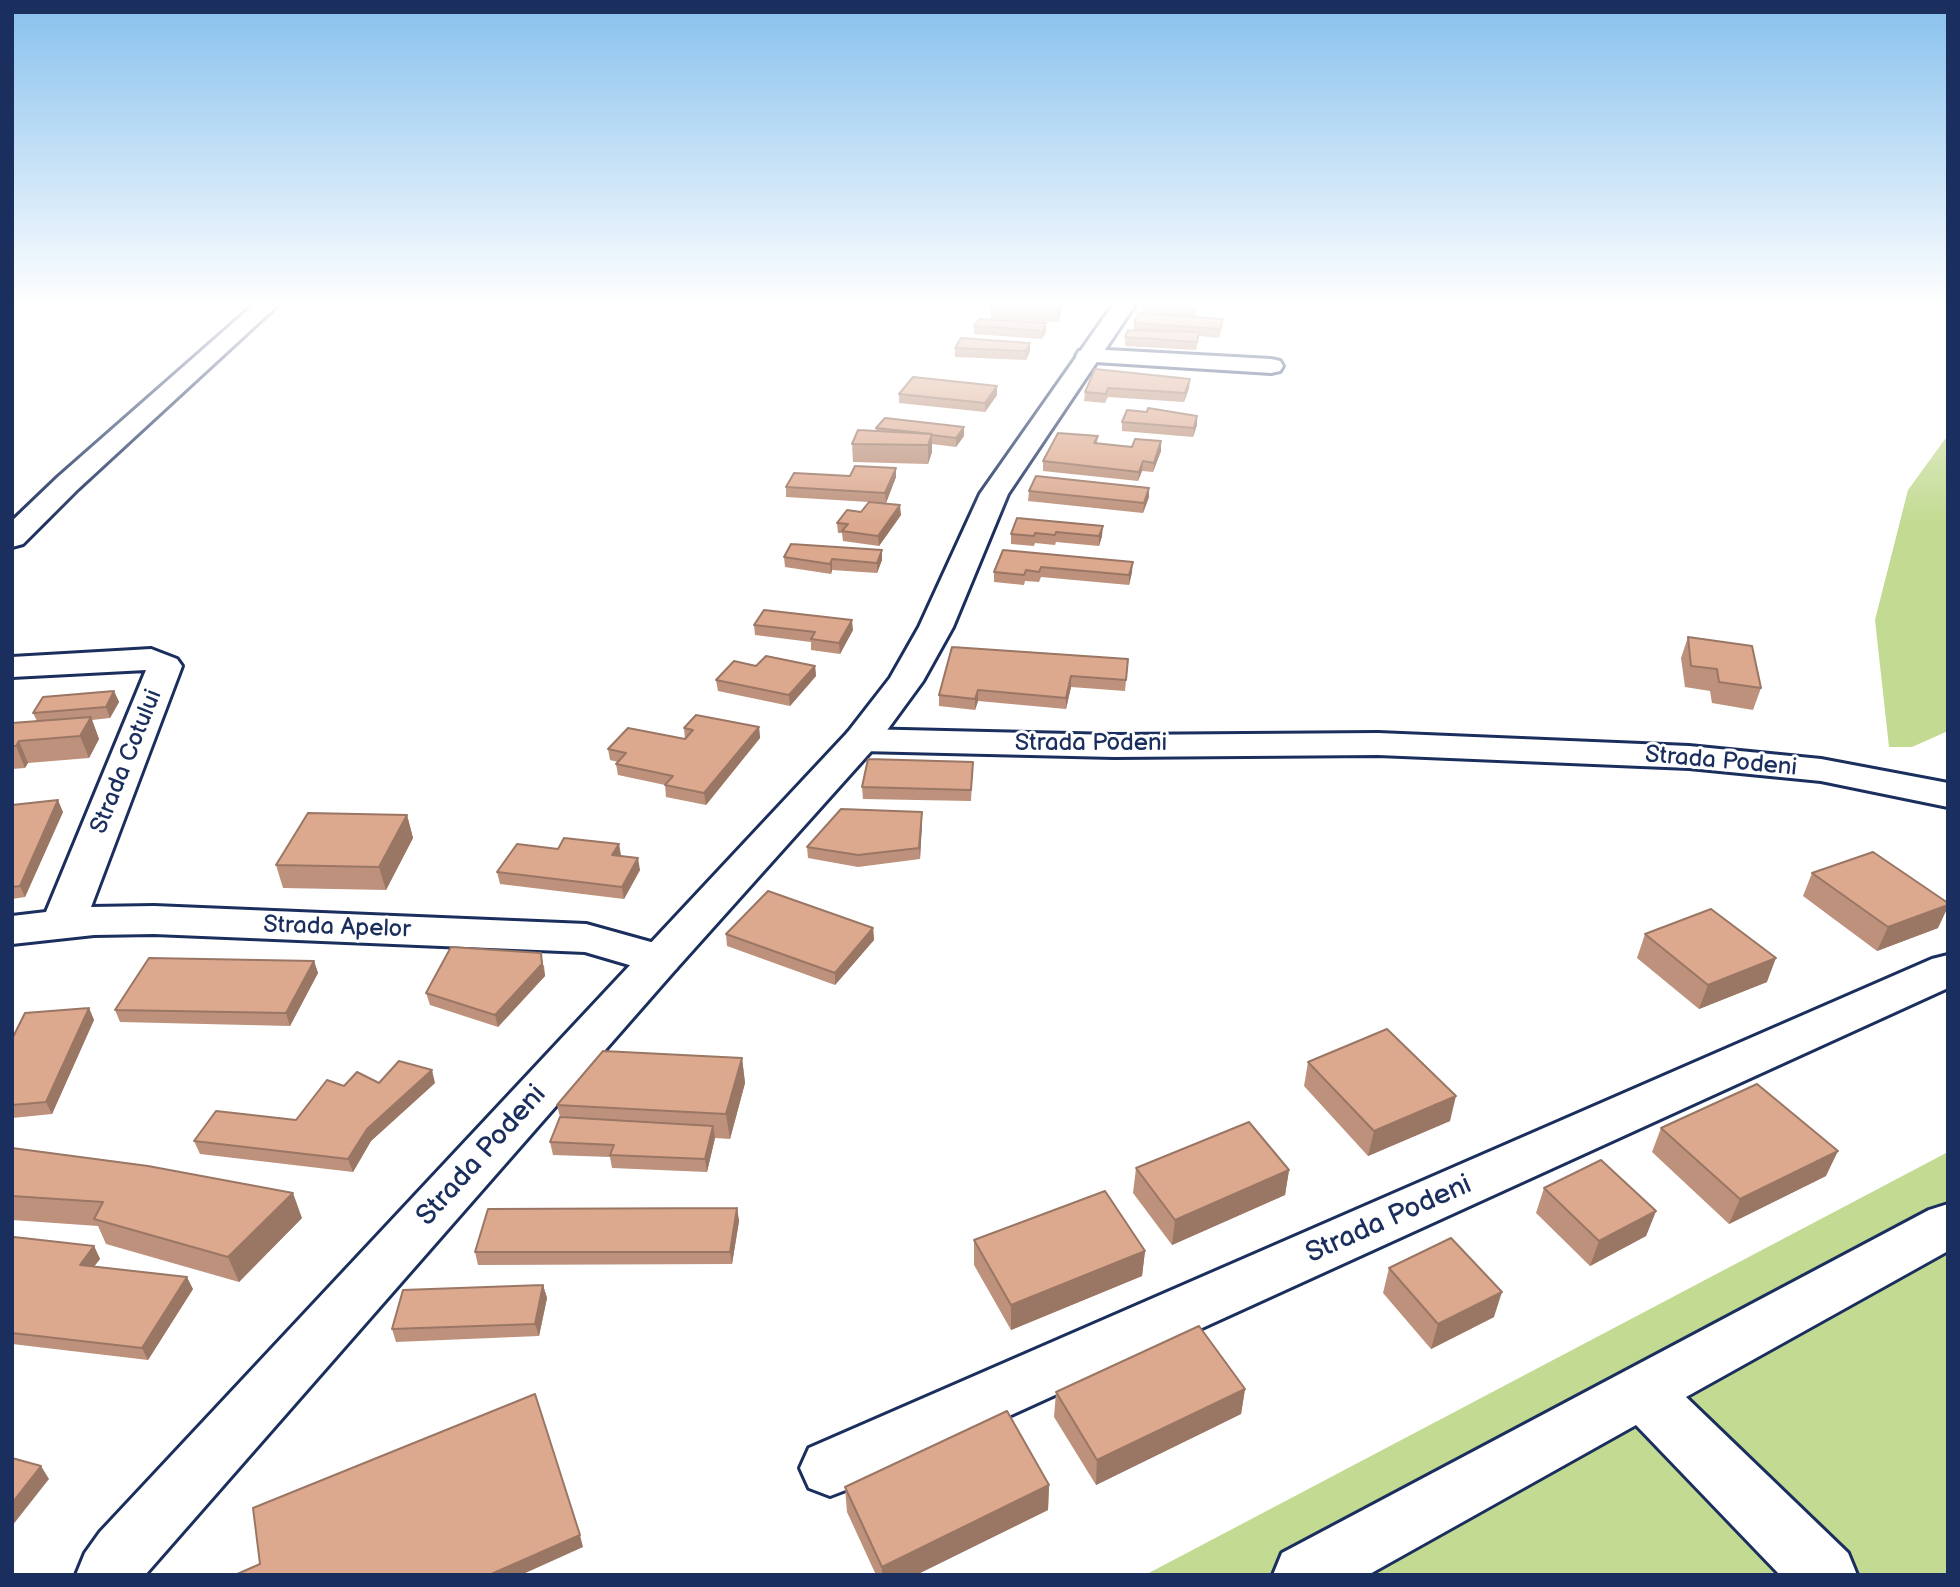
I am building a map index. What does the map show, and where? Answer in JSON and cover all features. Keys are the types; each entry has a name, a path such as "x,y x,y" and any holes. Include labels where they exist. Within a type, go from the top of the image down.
{"street":[{"path":"12,538 68,483 187,376"},
{"name":"Strada Podeni","path":"108,1575 122,1554 660,959 862,740 906,681 936,626 995,494 1074,376"},
{"name":"Strada Cotului","path":"12,667 151,659 165,666 63,924"},
{"name":"Strada Podeni","path":"862,740 1114,746 1378,744 1675,756 1821,770 1948,795"},
{"name":"Strada Apelor","path":"12,930 94,921 154,920 586,938 660,959"},
{"name":"Strada Podeni","path":"830,1468 1948,970"},
{"path":"1305,1575 1948,1225"},
{"path":"1642,1392 1825,1575"}],"green space":[{"path":"1948,435 1948,731 1912,747 1889,747 1875,620 1908,490"},
{"path":"1948,1152 1948,1575 1145,1575"}],"building":[{"path":"1092,376 1162,376 1190,379 1185,393 1108,388 1106,394 1085,392"},
{"path":"913,377 997,386 985,403 899,394"},
{"path":"1148,408 1197,416 1194,428 1122,422 1127,410 1147,412"},
{"path":"885,418 964,427 956,438 876,428"},
{"path":"858,430 932,434 928,445 852,444"},
{"path":"1058,433 1098,436 1094,443 1132,447 1135,439 1161,441 1154,463 1143,461 1139,472 1043,461"},
{"path":"855,466 896,468 885,493 786,487 794,473 850,476"},
{"path":"1036,476 1149,488 1144,503 1029,491"},
{"path":"869,502 900,505 878,536 842,531 848,524 837,523 847,510 861,512"},
{"path":"1017,518 1103,526 1099,536 1056,532 1055,535 1035,533 1034,536 1011,534"},
{"path":"791,544 882,550 877,563 832,559 830,564 784,557"},
{"path":"1003,550 1133,562 1129,575 1041,567 1039,572 1026,570 1024,575 994,572"},
{"path":"764,610 852,620 839,643 811,639 815,632 754,625"},
{"path":"1688,637 1752,646 1761,688 1719,682 1717,669 1691,666"},
{"path":"952,647 1128,659 1126,680 1071,676 1066,698 978,690 975,699 939,695"},
{"path":"766,656 815,666 789,695 716,680 734,661 756,666"},
{"path":"114,691 106,707 33,713 43,697"},
{"path":"696,715 759,727 704,793 665,785 673,776 616,764 626,753 608,749 628,728 685,739 693,730 684,728"},
{"path":"91,717 80,736 19,741 16,746 12,746 12,723"},
{"path":"868,759 973,762 971,790 862,787"},
{"path":"58,800 20,886 12,887 12,805"},
{"path":"841,809 922,812 919,848 858,855 807,847"},
{"path":"308,813 407,815 379,867 276,865"},
{"path":"564,838 619,844 612,855 638,858 622,887 497,872 517,844 558,849"},
{"path":"1873,852 1948,905 1888,927 1812,873"},
{"path":"768,891 873,928 835,973 726,934"},
{"path":"1711,909 1776,958 1708,985 1645,934"},
{"path":"451,947 541,953 542,964 495,1015 426,993"},
{"path":"149,958 314,961 286,1013 115,1010"},
{"path":"89,1008 46,1102 12,1105 12,1039 25,1013"},
{"path":"1387,1029 1456,1096 1374,1131 1308,1062"},
{"path":"603,1051 742,1058 726,1114 557,1105"},
{"path":"399,1061 432,1070 367,1129 348,1159 194,1141 216,1111 296,1120 327,1080 344,1086 357,1072 379,1083"},
{"path":"1757,1084 1838,1151 1740,1199 1661,1128"},
{"path":"560,1117 713,1126 705,1159 610,1155 614,1145 550,1142"},
{"path":"1249,1122 1289,1170 1175,1220 1136,1168"},
{"path":"12,1148 148,1166 293,1193 228,1257 94,1219 103,1202 12,1196"},
{"path":"1601,1160 1656,1211 1599,1241 1544,1188"},
{"path":"1105,1191 1145,1251 1011,1305 974,1240"},
{"path":"737,1208 730,1252 475,1252 488,1209"},
{"path":"14,1237 94,1246 80,1265 187,1277 142,1348 12,1333"},
{"path":"1451,1238 1502,1292 1438,1324 1389,1268"},
{"path":"543,1285 535,1324 392,1329 403,1290"},
{"path":"1199,1326 1245,1389 1097,1460 1056,1392"},
{"path":"535,1394 580,1535 489,1575 235,1575 260,1564 253,1508"},
{"path":"1007,1411 1049,1485 882,1567 845,1487"},
{"path":"12,1458 41,1466 12,1503"}]}
